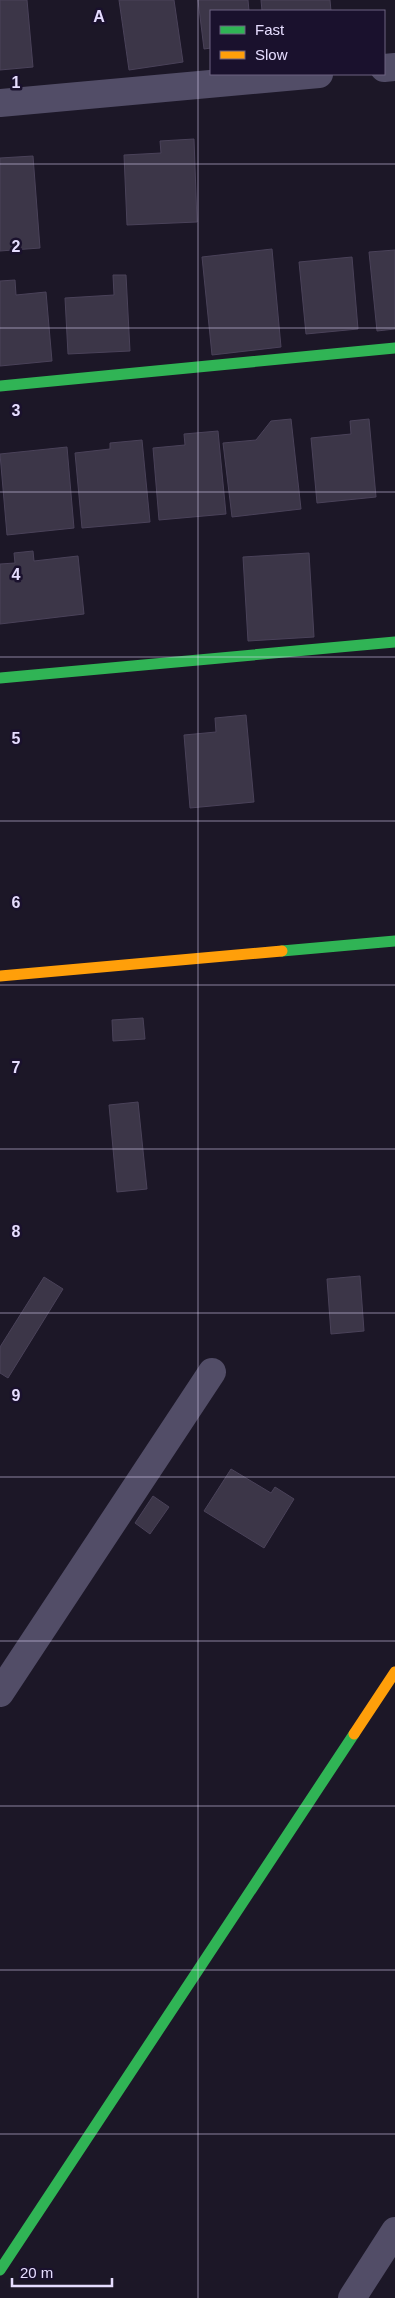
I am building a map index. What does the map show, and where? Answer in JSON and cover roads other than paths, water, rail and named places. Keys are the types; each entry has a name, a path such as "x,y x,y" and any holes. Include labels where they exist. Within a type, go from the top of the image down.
{"street":[{"path":"0,103 307,75"},
{"path":"0,386 395,348"},
{"path":"0,678 395,642"},
{"path":"0,976 395,941"},
{"path":"0,1693 212,1372"},
{"path":"0,2270 395,1672"},
{"path":"352,2298 395,2230"}]}
